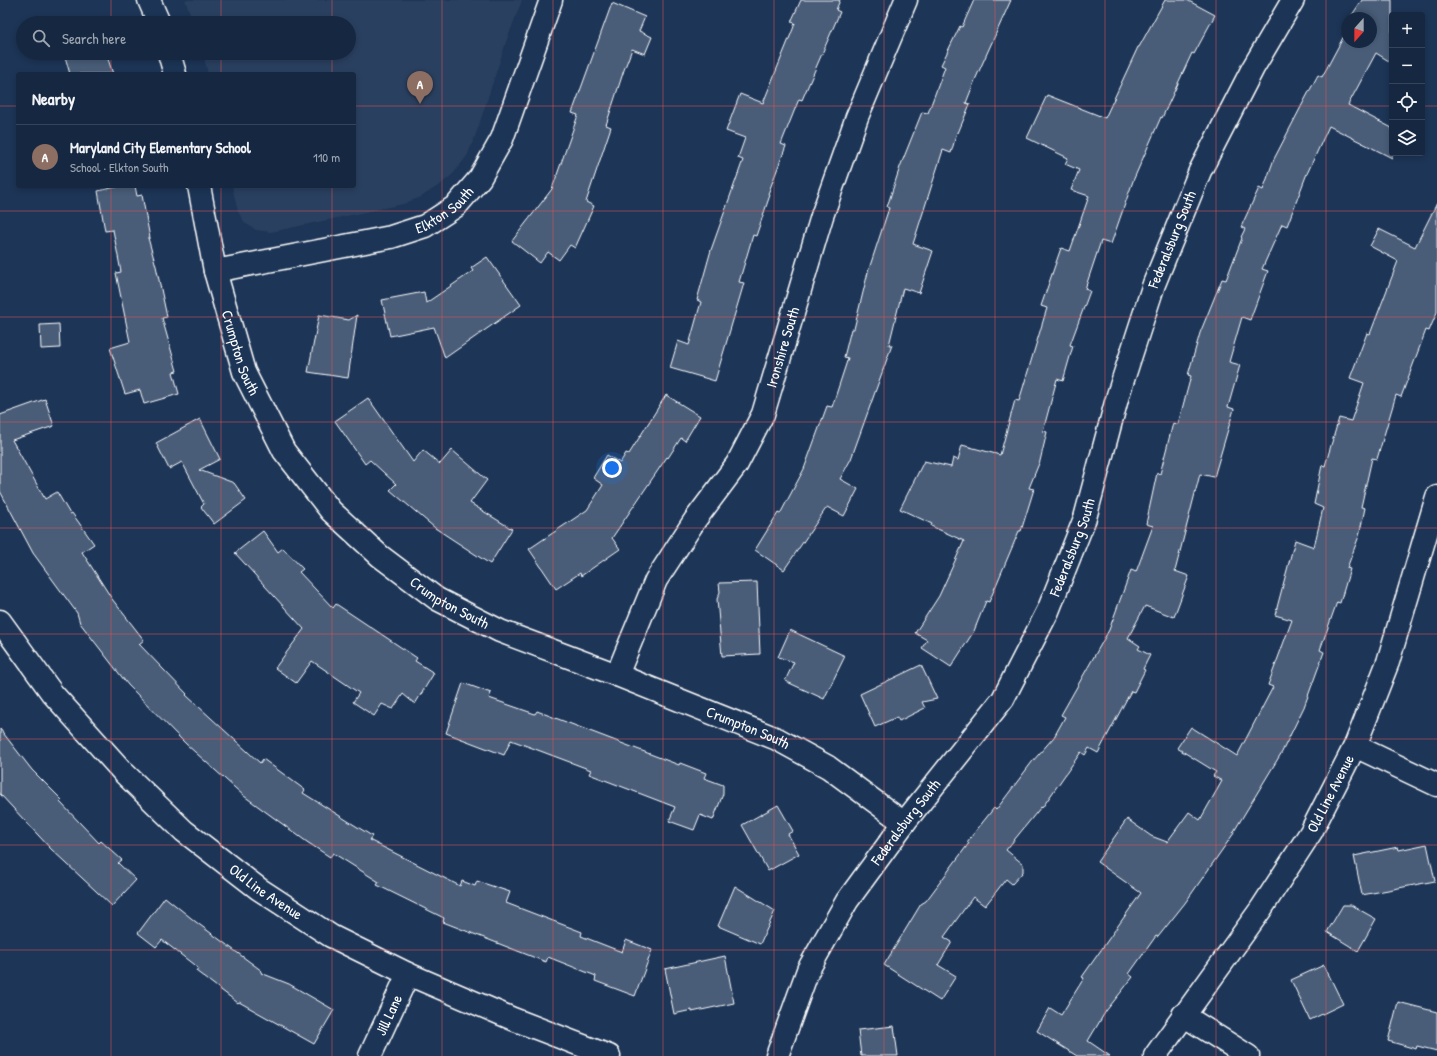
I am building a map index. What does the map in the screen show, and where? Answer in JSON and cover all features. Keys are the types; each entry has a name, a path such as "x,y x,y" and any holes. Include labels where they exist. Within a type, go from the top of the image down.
{"street":[{"path":"148,0 156,16"},
{"name":"Elkton South","path":"215,271 391,237 425,226 456,206 480,178 502,139 551,0"},
{"name":"Ironshire South","path":"617,674 656,580 695,520 737,464 763,414 822,216 857,117 906,0"},
{"name":"Federalsburg South","path":"777,1056 808,970 847,901 904,823 1003,699 1048,611 1085,518 1118,395 1154,284 1200,171 1253,68 1293,0"},
{"path":"171,60 174,72"},
{"name":"Crumpton South","path":"199,188 215,271 244,372 284,451 331,511 380,556 437,599 500,631 617,674 778,739 828,767 904,823"},
{"name":"Old Line Avenue","path":"1155,1056 1183,1015 1261,909 1311,832 1355,746 1388,662 1437,497"},
{"name":"Old Line Avenue","path":"0,621 52,693 124,774 184,831 259,890 331,936 408,974 513,1019 609,1056"},
{"path":"1355,746 1437,785"},
{"name":"Jill Lane","path":"370,1056 408,974"},
{"path":"1183,1015 1248,1056"}],"shaded area":[{"path":"185,0 522,0 506,42 476,134 467,156 453,174 421,197 403,204 271,232 256,230 245,223 238,212 232,188 356,188 356,72 208,72 205,60 356,60 356,16 191,16"}],"building":[{"path":"801,0 840,0 836,10 840,12 802,100 799,99 781,144 786,146 768,194 770,195 756,236 753,235 739,282 744,283 715,381 670,368 678,341 689,345 701,302 697,300 711,250 743,160 738,158 745,138 726,131 740,94 763,103 793,29 795,23 791,22"},
{"path":"974,0 1011,0 975,80 966,103 970,104 958,133 957,132 951,153 943,150 913,244 933,251 919,293 903,288 889,345 892,345 851,459 840,479 858,489 844,516 827,507 784,570 755,550 778,513 780,514 804,469 827,406 832,407 848,358 844,357 851,329 854,329 868,272 889,208 887,207 900,167 922,112 928,113 945,67 941,65 960,26 962,27"},
{"path":"1165,0 1187,0 1215,15 1194,54 1192,53 1162,118 1161,117 1133,181 1111,244 1101,241 1085,289 1090,291 1070,345 1073,346 1063,381 1057,379 1043,431 1047,432 1040,461 1029,488 1034,489 1021,531 1019,531 989,602 986,601 974,631 951,667 922,648 927,640 915,633 939,596 964,541 931,526 932,524 900,509 924,461 951,467 953,458 958,460 962,445 1000,455 1015,400 1019,401 1047,308 1041,306 1061,248 1070,251 1089,196 1071,190 1079,170 1065,164 1068,158 1027,138 1047,95 1105,118 1138,47"},
{"path":"1362,0 1392,0 1392,12 1389,12 1389,61 1376,53 1348,105 1389,126 1389,156 1392,156 1392,158 1329,126 1306,176 1287,226 1282,224 1262,269 1268,271 1250,320 1242,317 1229,362 1240,365 1228,407 1234,409 1214,477 1200,474 1175,571 1189,576 1174,617 1145,606 1128,638 1140,646 1138,649 1150,655 1143,669 1145,670 1134,692 1131,691 1098,753 1089,748 1085,755 1081,752 1042,808 1041,807 1006,850 1023,864 1023,872 1012,884 1006,879 985,906 973,897 944,937 952,942 938,965 956,976 940,1001 884,965 921,904 926,901 969,843 967,842 994,808 996,810 1032,762 1054,737 1065,717 1061,715 1109,630 1131,570 1136,572 1153,526 1146,524 1157,473 1160,474 1173,423 1178,424 1191,376 1188,375 1200,333 1222,279 1226,280 1245,229 1241,227 1259,188 1263,190 1274,159 1318,75 1322,77 1341,41 1341,48 1377,48 1377,12 1354,12"},
{"path":"612,3 645,17 639,31 652,37 645,54 632,49 624,70 606,125 611,127 586,202 594,206 575,248 570,245 559,260 548,252 540,263 512,241 552,189 578,115 572,113"},
{"path":"66,60 108,60 112,72 69,72"},
{"path":"112,188 135,188 137,196 142,195 150,238 148,238 156,266 167,317 162,318 177,371 173,372 179,394 144,404 140,390 125,394 110,348 130,342 116,273 121,272 113,230 105,231 98,191"},
{"path":"1437,203 1437,312 1429,331 1426,330 1401,397 1396,395 1377,459 1372,458 1361,507 1365,508 1359,536 1347,568 1350,569 1340,603 1337,602 1320,650 1324,652 1304,707 1282,752 1234,833 1185,903 1158,937 1156,936 1129,974 1133,977 1106,1011 1088,1041 1110,1056 1077,1056 1037,1031 1050,1008 1061,1015 1084,978 1082,977 1141,893 1097,862 1127,819 1151,836 1167,842 1189,812 1200,820 1222,781 1213,776 1216,772 1177,748 1191,727 1237,756 1273,687 1268,685 1292,620 1275,615 1295,540 1314,547 1323,508 1314,504 1322,465 1325,466 1339,418 1351,421 1364,383 1350,378 1367,333 1370,334 1398,261 1370,246 1379,229 1415,247"},
{"path":"487,257 521,305 445,358 434,327 390,336 382,300 424,292 426,303 473,271 471,268"},
{"path":"319,315 349,320 357,315 348,378 308,372"},
{"path":"59,324 60,348 41,349 40,325"},
{"path":"666,395 700,416 685,441 681,438 668,458 667,457 612,538 620,549 581,576 580,573 556,589 529,549 587,510 603,485 593,478 607,455 620,463 626,453 629,454"},
{"path":"368,398 413,462 423,450 440,464 452,450 487,480 470,503 512,529 490,564 435,528 390,490 396,484 370,460 365,464 335,421"},
{"path":"45,399 54,426 12,440 45,499 57,492 70,514 72,513 94,544 82,552 112,599 144,640 139,644 187,694 186,695 260,763 263,759 305,790 303,793 372,836 369,840 460,886 462,881 475,886 477,881 510,892 506,903 582,932 581,936 622,952 626,940 652,950 635,996 595,981 596,976 548,957 546,962 443,922 444,918 377,885 379,882 333,853 330,857 244,796 186,744 128,685 80,623 77,613 33,553 0,491 0,415"},
{"path":"200,419 220,459 199,470 234,483 246,500 214,524 201,507 204,504 182,462 169,469 156,443"},
{"path":"263,531 278,552 283,548 303,569 299,572 333,608 336,604 417,658 415,661 434,673 415,704 403,694 393,709 382,704 374,716 353,702 359,693 312,661 296,683 275,668 304,629 235,553"},
{"path":"757,582 760,654 722,656 717,599 720,592 719,583"},
{"path":"790,630 845,656 824,699 785,681 794,662 778,657"},
{"path":"921,665 937,699 922,702 925,708 899,721 897,717 875,727 860,694"},
{"path":"463,683 491,693 489,698 535,714 537,711 679,765 680,763 706,773 704,778 723,785 723,794 713,820 700,815 694,830 669,821 675,807 589,774 591,770 511,740 504,755 446,733"},
{"path":"0,729 32,770 62,800 60,802 99,843 101,841 122,860 118,863 136,880 112,906 51,849 0,794"},
{"path":"778,805 793,831 788,834 799,854 768,871 742,825"},
{"path":"1427,844 1435,881 1362,895 1354,856 1398,847 1399,850"},
{"path":"735,886 775,911 760,944 718,926"},
{"path":"165,897 262,971 261,973 289,984 334,1010 314,1044 239,1002 238,1003 196,971 198,968 162,940 156,947 138,933"},
{"path":"1343,905 1351,905 1376,919 1358,951 1327,932"},
{"path":"725,956 734,1003 692,1012 692,1010 674,1014 665,969"},
{"path":"1324,965 1343,1004 1310,1020 1291,980"},
{"path":"1398,1002 1437,1012 1437,1051 1417,1046 1416,1049 1388,1041"},
{"path":"894,1026 898,1056 861,1056 858,1030"}],"place":[{"name":"Maryland City Elementary School","path":"420,104"}]}
